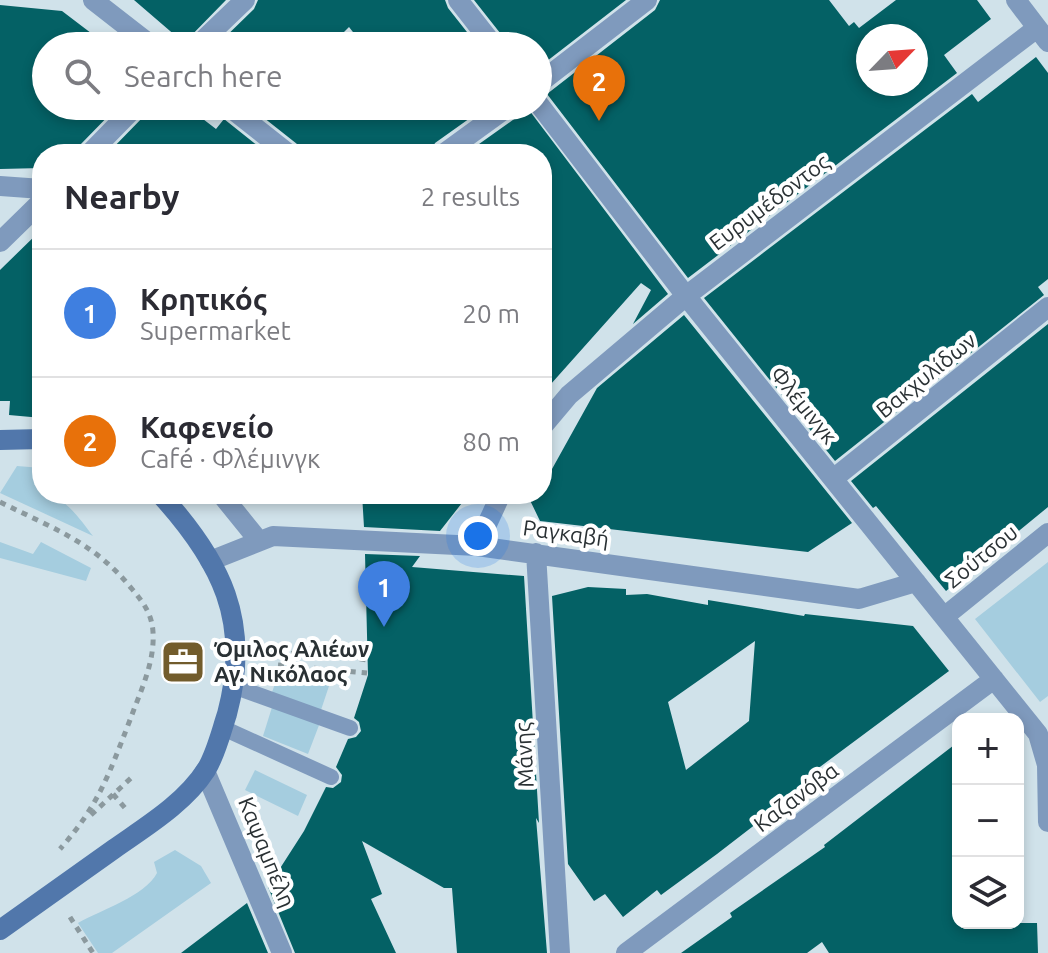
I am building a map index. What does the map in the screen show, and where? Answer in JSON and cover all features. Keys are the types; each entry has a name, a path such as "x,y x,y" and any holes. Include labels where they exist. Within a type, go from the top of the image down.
{"main road":[{"path":"0,440 32,439"},
{"path":"0,930 155,820 187,793 205,771 223,728 233,686 237,646 226,588 185,522 169,504"}],"street":[{"path":"93,0 134,32"},
{"path":"212,32 245,0"},
{"path":"458,0 483,32"},
{"path":"552,73 647,0"},
{"path":"1016,0 1042,35"},
{"name":"Ευρυμέδοντος","path":"552,415 569,395 686,296 1042,35"},
{"path":"99,144 122,120"},
{"path":"246,120 276,144"},
{"path":"457,144 490,120"},
{"name":"Φλέμινγκ","path":"551,120 686,296 994,679 1043,730"},
{"path":"0,186 32,188"},
{"path":"0,242 32,211"},
{"name":"Βακχυλίδων","path":"833,479 1048,307"},
{"path":"229,504 259,541"},
{"path":"477,546 496,504"},
{"name":"Σούτσου","path":"944,617 1048,533"},
{"name":"Ραγκαβή","path":"210,561 273,536 477,546 859,599 916,582"},
{"name":"Μάνης","path":"536,553 560,953"},
{"name":"Καζανόβα","path":"626,953 994,679"},
{"path":"1043,730 1048,822"},
{"name":"Καψαμπέλη","path":"205,771 282,953"}],"lane":[{"path":"233,686 350,728"},
{"path":"223,728 331,777"}],"path":[{"path":"0,502 91,548 108,562 147,608 153,630 152,661 109,776 84,820 55,856"},
{"path":"279,652 298,654 298,647 348,649 348,657 367,660"},
{"path":"278,665 367,673"},
{"path":"84,820 131,778"},
{"path":"113,794 123,806"},
{"path":"70,917 93,953"}],"shaded area":[{"path":"17,466 32,467 32,504 66,504 93,536 0,493"},
{"path":"0,542 33,554 41,542 91,568 86,581 0,558"},
{"path":"1048,562 1048,696 1040,702 975,619"},
{"path":"280,670 330,683 321,710 271,695"},
{"path":"273,704 321,720 308,754 263,736"},
{"path":"255,770 307,795 298,816 245,790"},
{"path":"175,850 201,866 211,883 112,953 98,953 78,923 143,889 157,873 154,862"}],"building":[{"path":"134,0 226,0 195,32 171,32"},
{"path":"258,0 445,0 467,32 353,32 349,27 344,32 230,32 254,9"},
{"path":"474,0 626,0 552,57 552,32 499,32"},
{"path":"660,0 829,0 849,26 854,22 856,24 856,96 927,96 688,278 552,101 552,90 655,10"},
{"path":"896,0 977,0 991,19 944,55 957,73 928,95 928,24 864,24"},
{"path":"0,5 62,11 90,32 32,32 32,120 104,120 81,144 32,144 32,168 0,169"},
{"path":"1036,57 1048,73 1048,279 1038,287 1044,295 835,461 704,298 972,94 978,102"},
{"path":"140,120 204,120 216,129 225,120 255,144 117,144"},
{"path":"267,120 467,120 435,144 297,144"},
{"path":"513,120 537,120 668,294 633,324 651,290 641,283 552,383 552,144 479,144"},
{"path":"32,239 32,417 9,415 10,401 0,401 0,270"},
{"path":"684,315 852,523 808,552 540,521 532,504 552,504 552,469 597,388"},
{"path":"1048,324 1048,507 946,591 876,506 873,508 851,481"},
{"path":"363,504 461,504 440,531 364,527"},
{"path":"365,554 420,556 412,567 524,576 539,823 536,818 547,953 457,953 452,888 444,888 362,841 382,894 371,899 396,953 295,953 268,887 304,831 326,787 333,788 341,782 342,775 336,767 348,739 356,737 361,731 359,722 354,718 368,675"},
{"path":"588,587 626,589 626,595 647,594 708,605 708,600 804,616 913,626 949,671 801,781 805,786 717,854 661,895 657,890 623,917 605,894 594,901 568,864 552,596","holes":["755,641 749,721 686,770 668,702"]},
{"path":"952,747 952,929 1024,929 1024,923 1037,923 1038,953 829,953 822,942 807,953 681,953"},
{"path":"247,903 268,953 181,953"}],"place":[{"name":"Καφενείο","path":"599,121"},
{"name":"Κρητικός","path":"384,627"},
{"name":"Όμιλος Αλιέων Αγ. Νικόλαος","path":"183,662"}]}
